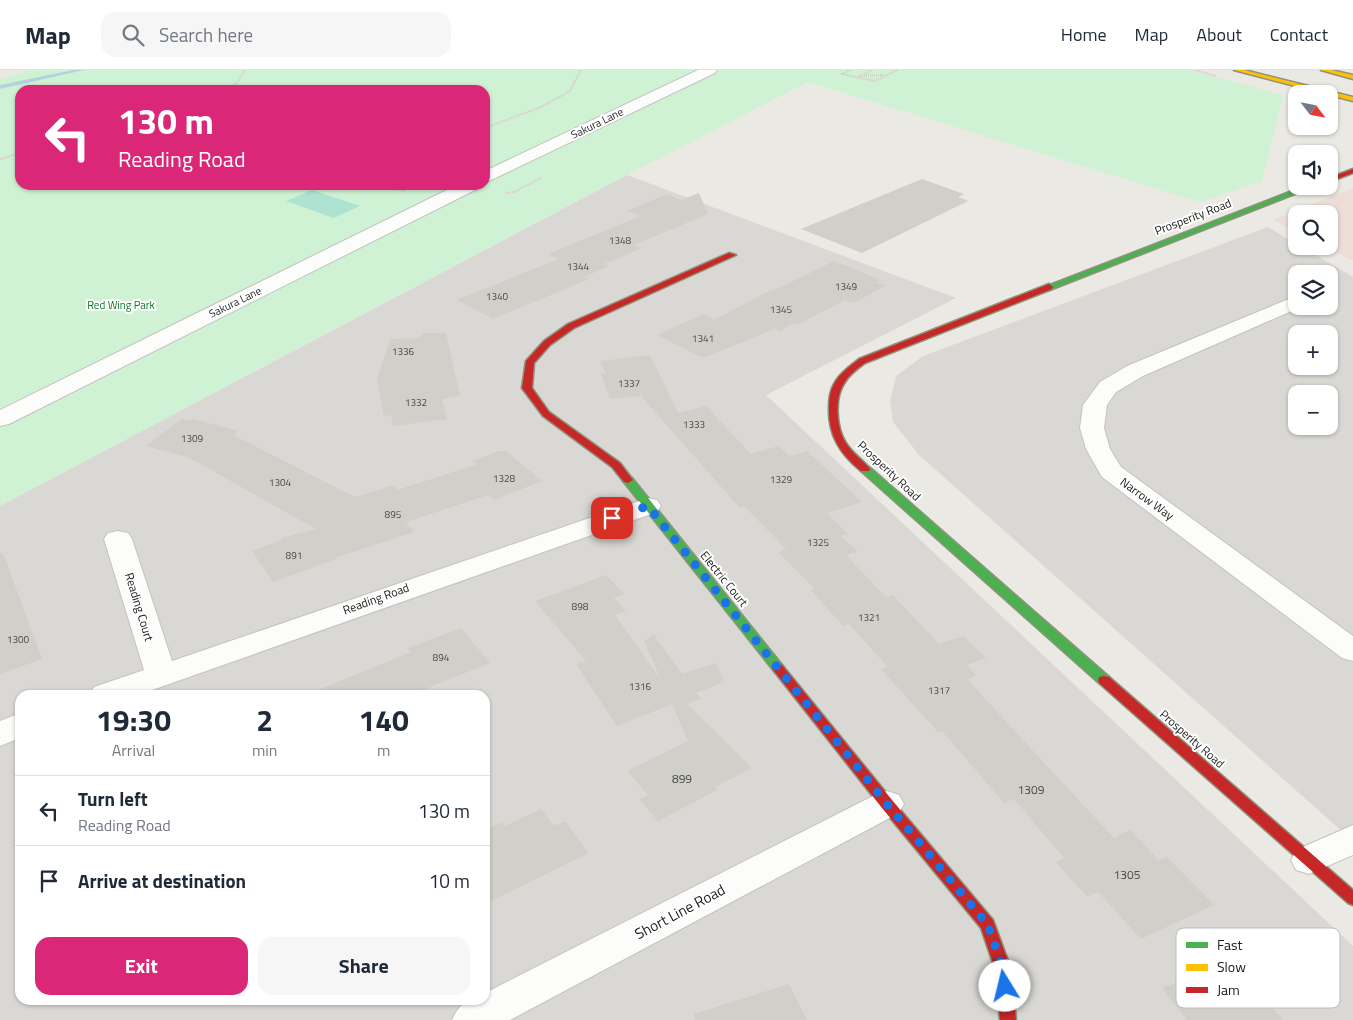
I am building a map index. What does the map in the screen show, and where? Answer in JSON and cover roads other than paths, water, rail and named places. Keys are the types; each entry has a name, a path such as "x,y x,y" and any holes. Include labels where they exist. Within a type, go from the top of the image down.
{"main road":[{"path":"1237,70 1353,99"},
{"path":"1320,71 1353,77"},
{"path":"1320,71 1353,82"},
{"path":"1338,177 1353,171"},
{"name":"Prosperity Road","path":"1289,195 939,329 862,361 849,371 839,383 834,396 834,415 838,440 853,459 1353,899"},
{"name":"Electric Court","path":"732,255 571,326 547,343 530,363 527,388 546,414 616,465 887,804 988,925 1003,969 1008,1020"}],"street":[{"name":"Sakura Lane","path":"490,176 710,70"},
{"name":"Sakura Lane","path":"0,419 461,190"},
{"name":"Narrow Way","path":"1288,305 1135,371 1108,387 1095,405 1092,428 1098,449 1111,472 1353,651"},
{"name":"Reading Road","path":"120,690 418,584 648,506"},
{"name":"Reading Court","path":"118,538 161,676"},
{"path":"0,734 15,727"},
{"name":"Short Line Road","path":"472,1020 887,804"},
{"path":"1309,860 1353,839"}],"waterway":[{"path":"0,87 81,70"}],"park label":[{"name":"Red Wing Park","path":"121,305"}]}
